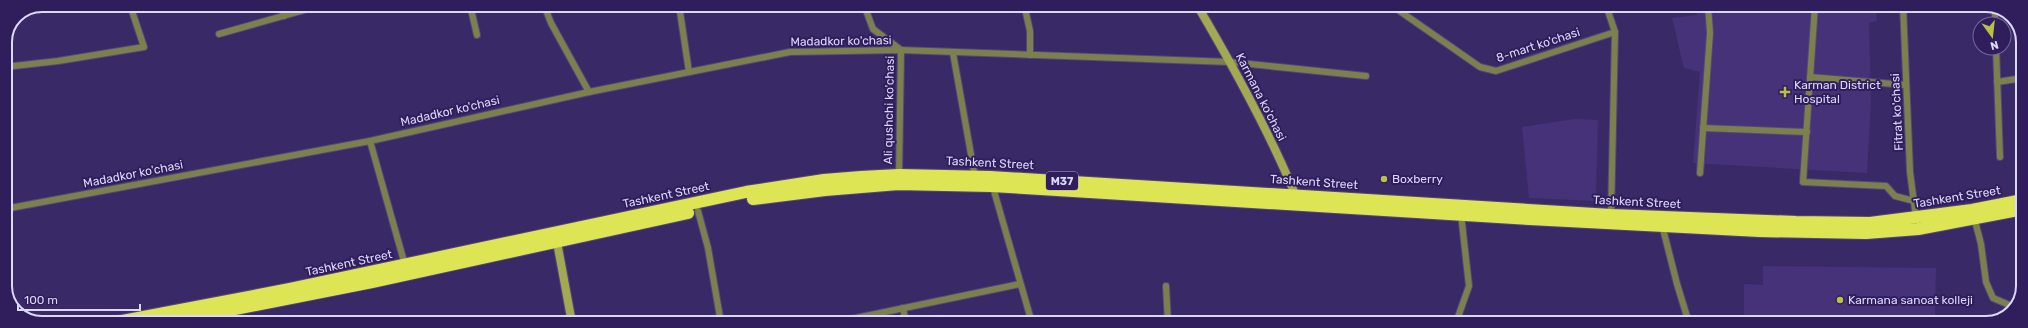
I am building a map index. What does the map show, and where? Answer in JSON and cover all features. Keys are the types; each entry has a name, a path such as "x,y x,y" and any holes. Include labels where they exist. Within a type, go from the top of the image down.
{"highway":[{"name":"Tashkent Street","path":"150,316 290,290 405,265 698,211 747,200 899,180 975,176 991,181"},
{"name":"Tashkent Street","path":"200,316 372,282 746,192 824,180 991,181 1610,219"},
{"name":"Tashkent Street","path":"1294,199 1461,214 1662,221 1870,223 2016,210"},
{"name":"Tashkent Street","path":"1662,221 1760,231 1866,233 1918,229 2016,202"}],"main road":[{"name":"Karmana ko'chasi","path":"1201,12 1230,62 1284,167 1294,199"},
{"path":"556,238 571,316"}],"street":[{"path":"12,66 58,61 144,47 132,12"},
{"path":"283,12 284,16"},
{"path":"219,34 298,12"},
{"path":"472,12 477,35"},
{"path":"547,12 551,23 589,92"},
{"path":"680,12 689,72"},
{"name":"Ali qushchi ko'chasi","path":"867,12 873,30 901,50 899,180"},
{"name":"8-mart ko'chasi","path":"1401,12 1480,67 1496,72 1615,32"},
{"path":"1608,12 1615,32 1610,219"},
{"path":"1700,173 1710,33 1708,12"},
{"path":"1814,12 1804,182 1886,186 1895,196 1914,201"},
{"name":"Fitrat ko'chasi","path":"1903,12 1910,172 1916,218"},
{"path":"1026,13 1030,31 1030,55"},
{"name":"Madadkor ko'chasi","path":"12,207 370,140 589,92 790,52 901,50 1230,62 1366,76"},
{"path":"953,52 975,176"},
{"path":"1996,56 2000,157"},
{"path":"1810,77 1906,85"},
{"path":"1997,82 2016,79"},
{"path":"1703,128 1807,132"},
{"path":"370,140 405,265"},
{"path":"991,181 1030,316"},
{"path":"698,211 708,248 720,316"},
{"path":"1458,316 1469,286 1461,214"},
{"path":"1973,214 1981,244 1986,282 1993,298 2009,305"},
{"path":"1662,221 1677,284 1688,316"},
{"path":"865,316 1020,284"},
{"path":"1166,286 1168,316"},
{"path":"903,308 905,316"}],"shaded area":[{"name":"Karman District Hospital","path":"1697,12 1876,12 1877,21 1869,23 1871,102 1867,173 1693,163 1700,72 1684,68 1672,18 1697,15"},
{"path":"1574,119 1598,120 1596,201 1529,198 1522,127"},
{"name":"Karmana sanoat kolleji","path":"1763,266 1936,268 1935,316 1744,316 1744,284 1763,285"}],"place":[{"name":"Karman District Hospital","path":"1785,92"},
{"name":"Boxberry","path":"1384,179"},
{"name":"Karmana sanoat kolleji","path":"1840,300"}]}
